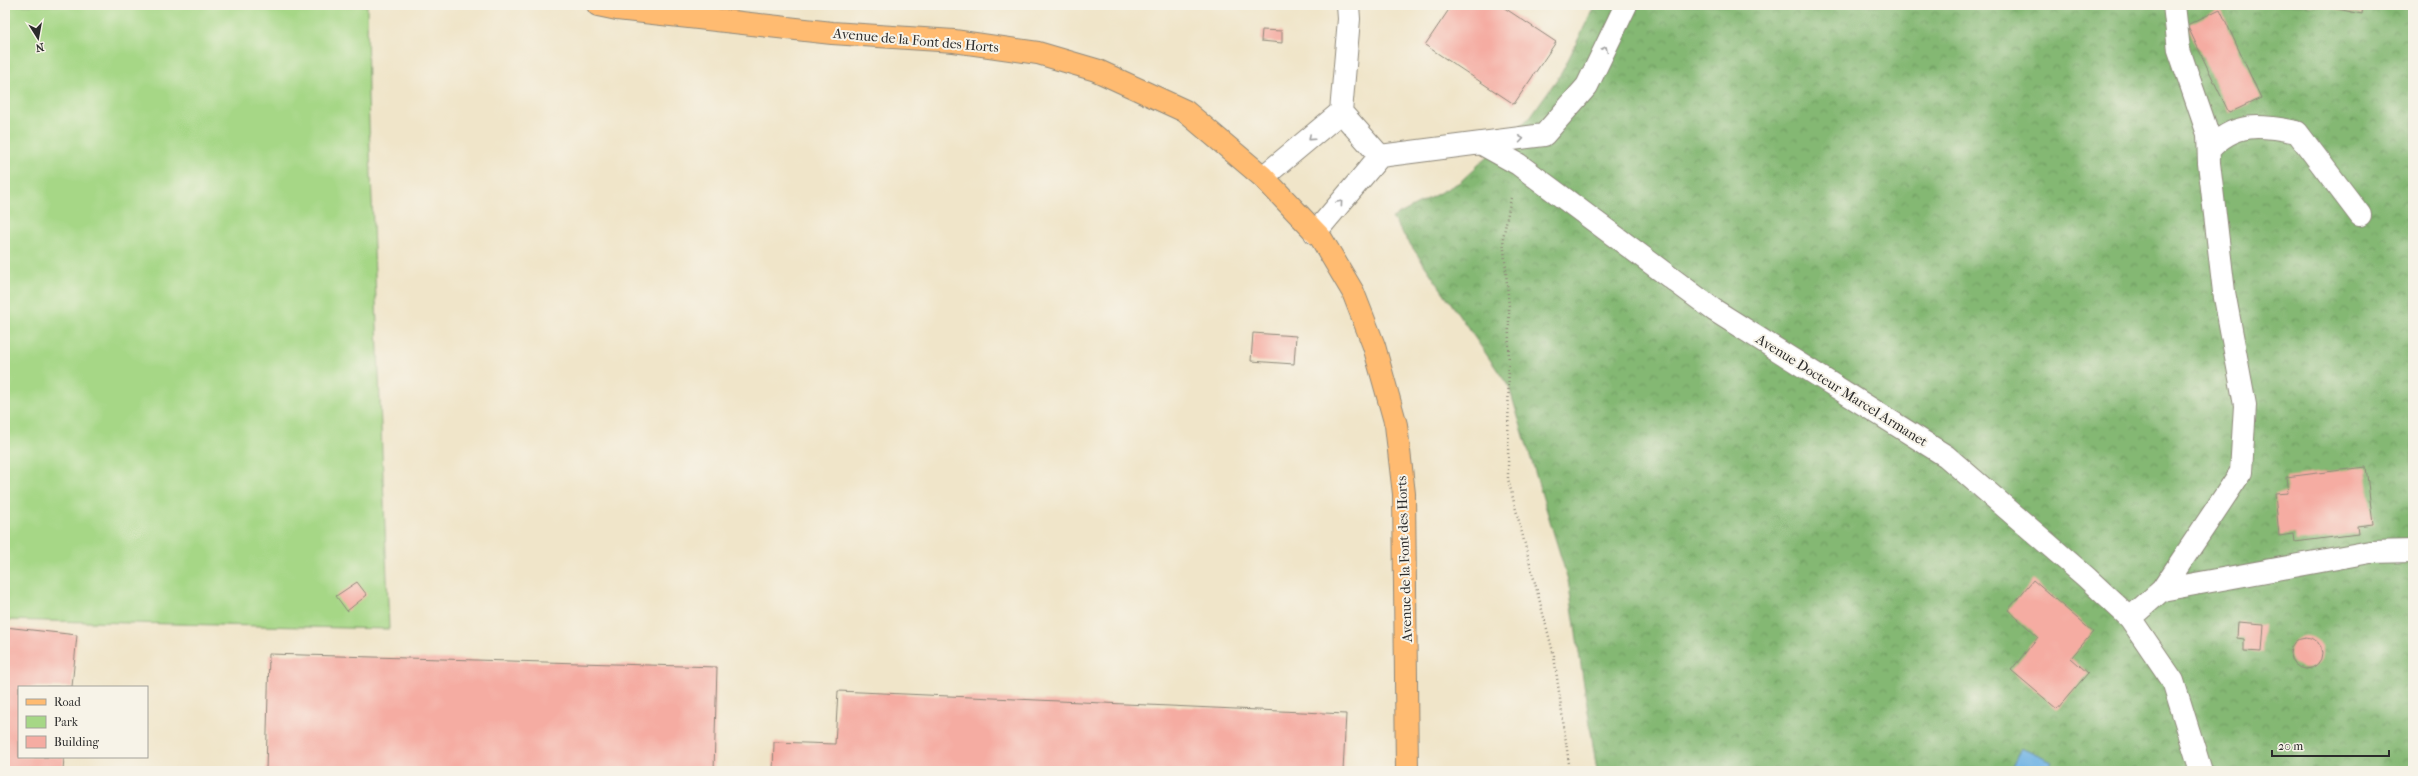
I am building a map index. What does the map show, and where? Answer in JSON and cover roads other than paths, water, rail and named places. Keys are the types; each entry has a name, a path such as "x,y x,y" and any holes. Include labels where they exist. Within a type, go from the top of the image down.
{"main road":[{"name":"Avenue de la Font des Horts","path":"598,5 617,9 832,33 954,41 1038,53 1096,70 1186,111 1263,177 1321,238 1353,292 1374,346 1396,425 1404,494 1408,771"}],"street":[{"path":"1263,177 1341,112 1349,19 1348,5"},
{"path":"1315,233 1380,156 1544,135 1587,86 1626,5"},
{"path":"2130,618 2162,590 2241,472 2245,405 2224,292 2208,134 2179,50 2174,5"},
{"path":"1341,112 1380,156"},
{"path":"2209,150 2220,137 2238,129 2260,125 2297,132 2360,215"},
{"name":"Avenue Docteur Marcel Armanet","path":"1482,144 1518,164 1714,310 1946,456 2086,577 2130,618 2173,681 2201,771"},
{"path":"2162,590 2370,552 2413,550"}],"water":[{"path":"2021,748 2052,762 2047,771 2010,771"}]}
